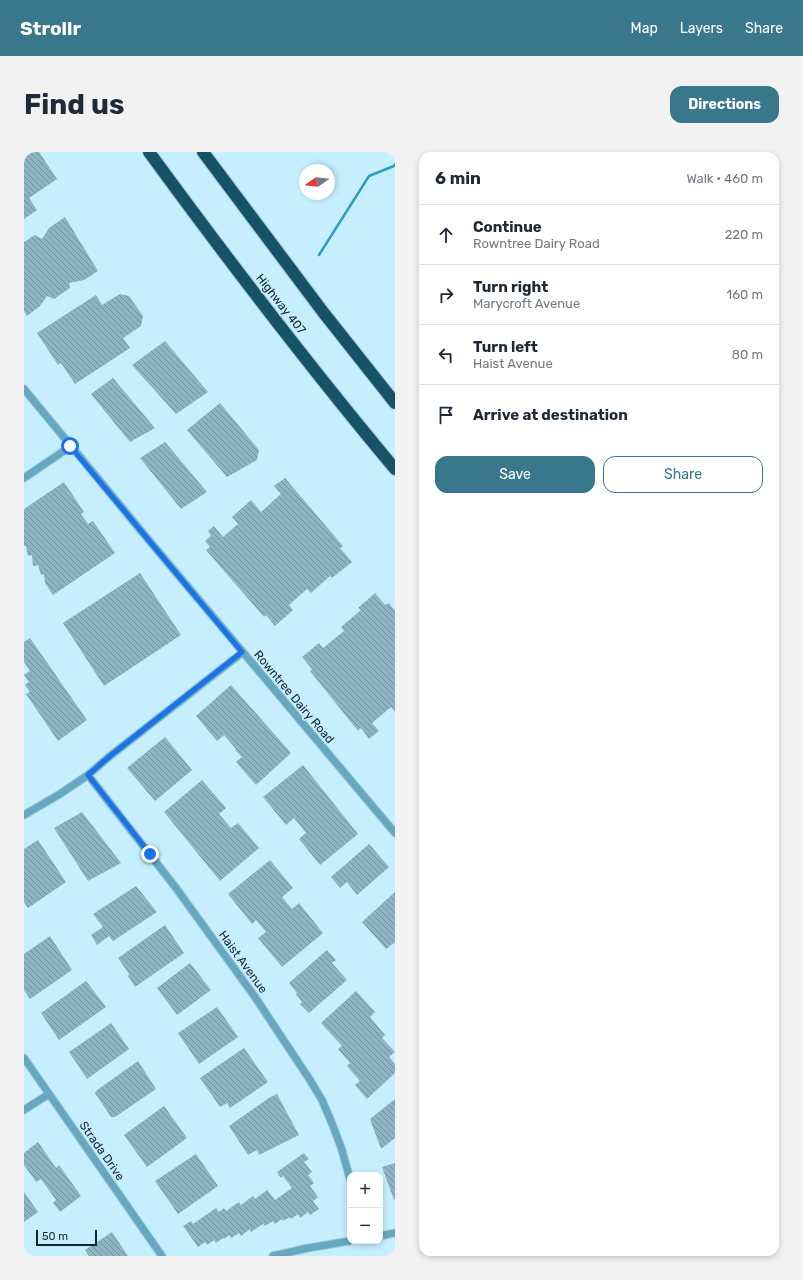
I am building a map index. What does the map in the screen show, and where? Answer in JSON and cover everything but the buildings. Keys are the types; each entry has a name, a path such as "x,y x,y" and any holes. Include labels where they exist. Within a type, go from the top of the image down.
{"highway":[{"name":"Highway 407","path":"149,152 193,213 261,302 327,387 395,469"},
{"path":"203,152 318,306 395,403"}],"street":[{"name":"Rowntree Dairy Road","path":"24,390 395,833"},
{"path":"24,478 70,446"},
{"path":"24,815 60,794 88,775 242,652"},
{"name":"Haist Avenue","path":"88,775 176,888 255,996 322,1100 341,1147 348,1172"},
{"name":"Strada Drive","path":"24,1058 162,1256"},
{"path":"24,1110 49,1094"},
{"path":"383,1235 395,1233"},
{"path":"273,1256 347,1242"}],"waterway":[{"path":"319,255 369,176 394,166 395,164"}],"route":[{"path":"70,446 242,652 88,775 150,854"}]}
